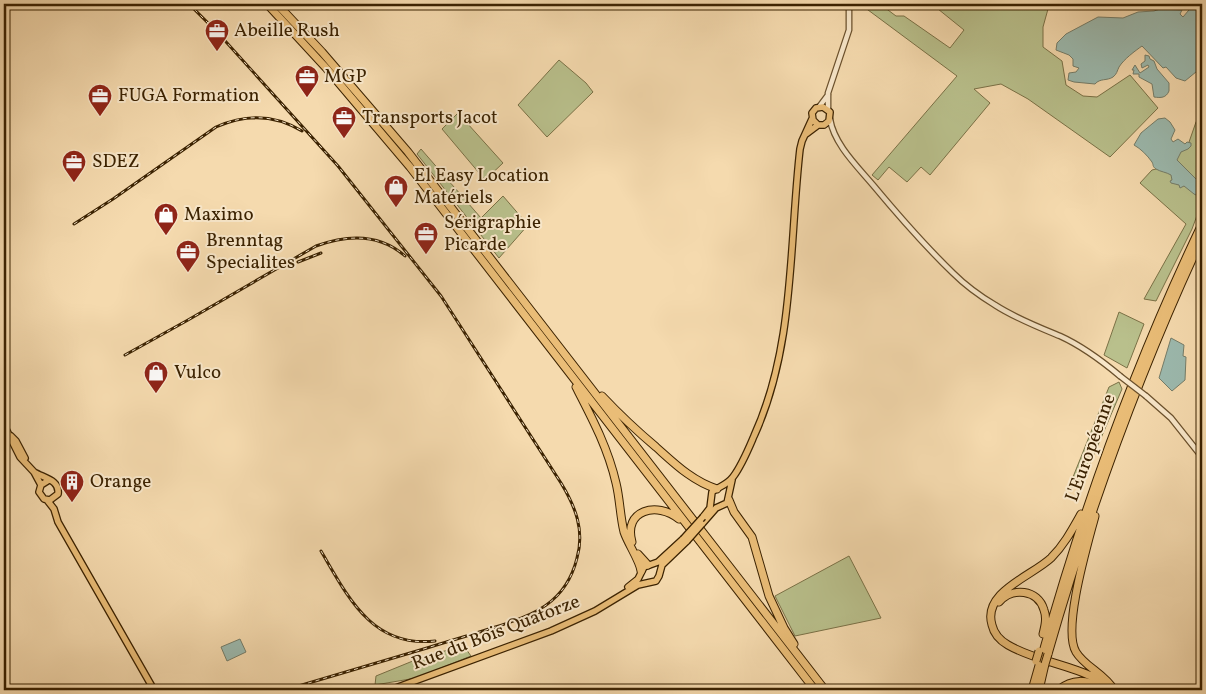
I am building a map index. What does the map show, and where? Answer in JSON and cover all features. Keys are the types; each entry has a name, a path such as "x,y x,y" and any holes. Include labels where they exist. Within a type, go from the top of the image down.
{"highway":[{"path":"266,4 299,38 380,130 815,690"},
{"path":"277,4 351,84 408,152 825,690"},
{"name":"L'Européenne","path":"1039,690 1043,652 1090,496 1127,396 1157,323 1202,224"},
{"name":"L'Européenne","path":"1043,652 1108,464 1163,325 1202,238"},
{"path":"566,369 604,442 616,483 623,529 641,573"},
{"path":"586,383 599,393 624,420 681,469 702,483 719,488"},
{"path":"1108,464 1083,562 1071,630 1072,643 1078,654 1114,690"},
{"path":"1090,496 1062,547 1039,568 1002,593 992,607 991,621 997,636 1008,645 1091,676 1101,682 1108,690"},
{"path":"729,497 734,512 752,536 769,596 784,628 820,684"},
{"path":"650,565 639,557 630,536 631,525 634,519 644,511 658,509 670,513 696,537"},
{"path":"1043,652 1046,619 1041,602 1033,595 1023,592 1014,592 1006,595 998,604 994,616 996,626 1005,638 1020,647 1094,673 1106,680"},
{"path":"1033,687 1033,673 1041,662"},
{"path":"1058,690 1069,683 1080,681 1091,683 1101,690"}],"main road":[{"path":"702,520 719,506 725,505 729,497 733,477 762,419 773,386 779,362 786,313 800,148 804,136 812,119 813,111 819,107 828,110 830,119 828,123 820,125 804,136"},
{"path":"812,119 820,125"},
{"path":"4,425 8,433 16,441 41,484"},
{"path":"34,472 58,486 59,491 54,509"},
{"path":"685,540 661,560 650,565 641,573 643,580 646,582 656,581 662,565 685,540 702,520 710,508 711,495 733,477"},
{"path":"49,480 41,484 40,494 48,500 54,509 58,522 154,690"},
{"path":"719,488 726,490 729,497"},
{"path":"48,500 56,497"},
{"path":"712,500 719,506"},
{"path":"650,565 658,568 660,572"},
{"name":"Rue du Bois Quatorze","path":"390,690 552,631 595,611 634,582 641,573"},
{"name":"Rue du Bois Quatorze","path":"611,600 638,584 646,582"}],"street":[{"path":"819,107 828,94 849,30 849,4"},
{"path":"828,94 828,110"},
{"path":"830,119 834,134"},
{"path":"820,125 834,134 897,214 953,273 996,306 1027,323 1079,346 1099,358 1171,418 1202,457"}],"green space":[{"path":"860,4 880,4 896,16 904,16 950,48 964,30 938,9 959,4 1069,4 1048,9 1043,27 1043,47 1062,61 1066,85 1083,96 1097,97 1130,75 1158,108 1110,157 1028,99 1001,84 974,89 990,103 930,175 921,167 907,182 889,167 878,180 872,175 957,76"},
{"path":"559,60 586,83 593,92 547,137 518,105"},
{"path":"458,113 503,163 485,180 442,129"},
{"path":"1202,113 1202,202 1192,229 1156,301 1144,299 1186,224 1140,183 1152,170 1164,167 1188,145 1196,122"},
{"path":"421,149 481,218 503,196 528,225 499,258 417,154"},
{"path":"1119,312 1144,324 1127,368 1104,355"},
{"path":"1119,382 1122,389 1080,487 1069,487 1109,387"},
{"path":"849,556 881,618 795,636 775,596"},
{"path":"460,647 466,649 471,656 416,678 375,685 376,676 425,656"}],"water":[{"path":"1194,4 1202,4 1202,67 1185,81 1176,78 1166,67 1163,68 1142,46 1124,61 1111,78 1095,84 1068,80 1069,73 1076,72 1079,68 1073,66 1073,59 1069,55 1056,50 1057,43 1066,34 1098,17 1123,18 1138,12 1160,9 1182,10 1180,14 1183,17"},
{"path":"1145,55 1154,61 1157,69 1169,83 1169,91 1165,96 1154,97 1152,84 1139,77 1139,74 1133,74 1134,70 1132,70 1135,65 1140,73 1149,67 1148,65 1142,68 1141,64 1145,61"},
{"path":"1165,118 1175,130 1171,139 1173,142 1178,139 1185,144 1187,142 1191,143 1188,149 1181,152 1177,160 1202,185 1200,197 1184,186 1180,188 1179,185 1171,183 1171,175 1155,168 1146,155 1134,145 1141,133 1158,119"},
{"path":"1171,338 1184,345 1183,356 1186,357 1185,380 1172,391 1159,378"},
{"path":"240,639 246,652 227,661 221,647"}],"railway":[{"path":"189,4 218,33 338,166 441,296 561,483 571,500 579,528 579,548 572,573 556,597 534,612 476,633 285,690"},
{"path":"74,224 216,127 238,120 259,118 281,121 302,131"},
{"path":"125,355 316,246 327,242 362,238 384,243 405,256"},
{"path":"298,262 321,253"},
{"path":"321,551 352,602 378,628 394,636 413,641 435,641"}],"place":[{"name":"Abeille Rush","path":"217,52"},
{"name":"MGP","path":"307,98"},
{"name":"FUGA Formation","path":"100,117"},
{"name":"Transports Jacot","path":"344,139"},
{"name":"SDEZ","path":"74,183"},
{"name":"El Easy Location Matériels","path":"396,208"},
{"name":"Maximo","path":"166,236"},
{"name":"Sérigraphie Picarde","path":"426,255"},
{"name":"Brenntag Specialites","path":"188,273"},
{"name":"Vulco","path":"156,394"},
{"name":"Orange","path":"72,503"}]}
